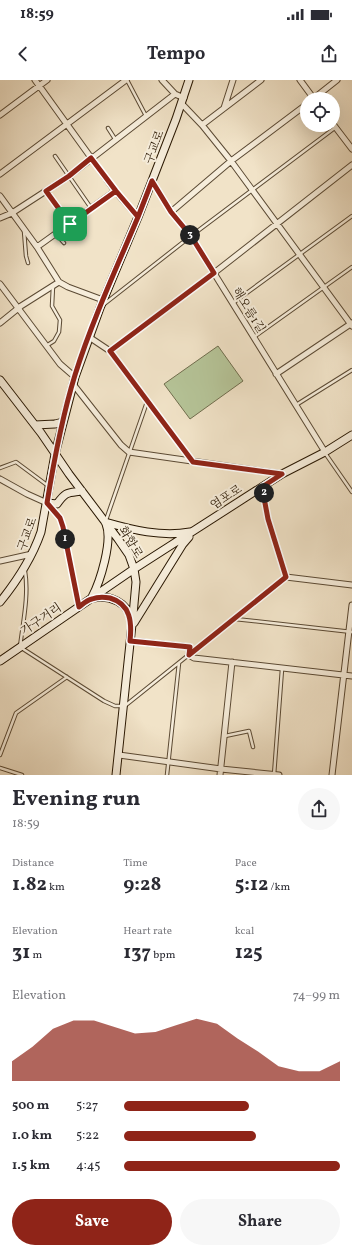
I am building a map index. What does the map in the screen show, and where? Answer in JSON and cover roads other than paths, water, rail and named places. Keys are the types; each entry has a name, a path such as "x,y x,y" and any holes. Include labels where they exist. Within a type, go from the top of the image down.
{"main road":[{"name":"구교로","path":"0,602 16,582 32,554 41,532 55,454 74,380 103,300 138,217 183,101 189,80"},
{"name":"화합로","path":"0,380 35,425 118,539 134,569 136,582 132,628 116,775"},
{"path":"35,425 63,422"},
{"name":"염포로","path":"134,569 282,474 325,452 352,435"},
{"path":"47,503 57,504 64,495 82,491"},
{"path":"105,522 133,530 155,533 180,534 192,532"},
{"path":"105,522 108,534 104,560 99,580 91,599 106,598 122,604 128,611 132,628"},
{"path":"132,628 137,617 192,532"},
{"name":"가구거리","path":"0,661 134,569"}],"street":[{"path":"35,80 91,158 138,217"},
{"path":"0,115 47,80"},
{"path":"0,174 126,80"},
{"path":"162,80 183,101 231,161 352,324 276,374"},
{"path":"223,108 233,80"},
{"path":"202,126 223,108 261,80"},
{"path":"300,80 309,92"},
{"path":"322,92 337,80"},
{"path":"0,218 12,213 69,176 175,94"},
{"path":"171,212 231,161 300,109"},
{"path":"339,132 352,149"},
{"path":"110,351 214,273 352,164"},
{"name":"해오름1길","path":"152,181 171,212 191,236 325,452"},
{"path":"37,247 116,191"},
{"path":"0,196 37,247 59,282 68,287 103,300"},
{"path":"0,323 18,308 59,282"},
{"path":"0,284 46,346 74,380 121,445 129,452 282,474"},
{"path":"89,337 110,351 193,462"},
{"path":"0,479 47,503"},
{"path":"0,561 32,554"},
{"path":"286,577 352,585"},
{"path":"332,775 352,605"},
{"path":"130,641 190,647 189,655 194,658 352,676"},
{"path":"220,775 232,662"},
{"path":"119,755 221,769 279,775"}],"lane":[{"path":"126,80 146,116"},
{"path":"108,128 116,140"},
{"path":"100,308 326,132"},
{"path":"55,156 92,208"},
{"path":"46,191 70,224"},
{"path":"233,303 352,216"},
{"path":"24,230 28,263"},
{"path":"56,233 64,243"},
{"path":"254,337 352,267"},
{"path":"46,346 54,341 59,332 60,320 52,306 53,286"},
{"path":"296,405 352,370"},
{"path":"105,522 148,401"},
{"path":"325,452 352,492"},
{"path":"0,468 16,462 49,486"},
{"path":"24,568 26,592 20,647 104,701 114,706 124,707 286,577 268,519 262,487"},
{"path":"47,503 60,518 63,527 79,607"},
{"path":"234,619 350,632"},
{"path":"167,775 179,662"},
{"path":"274,775 282,668"},
{"path":"0,755 16,713 67,677"},
{"path":"224,736 249,731 253,747"},
{"path":"0,768 22,775"}]}
